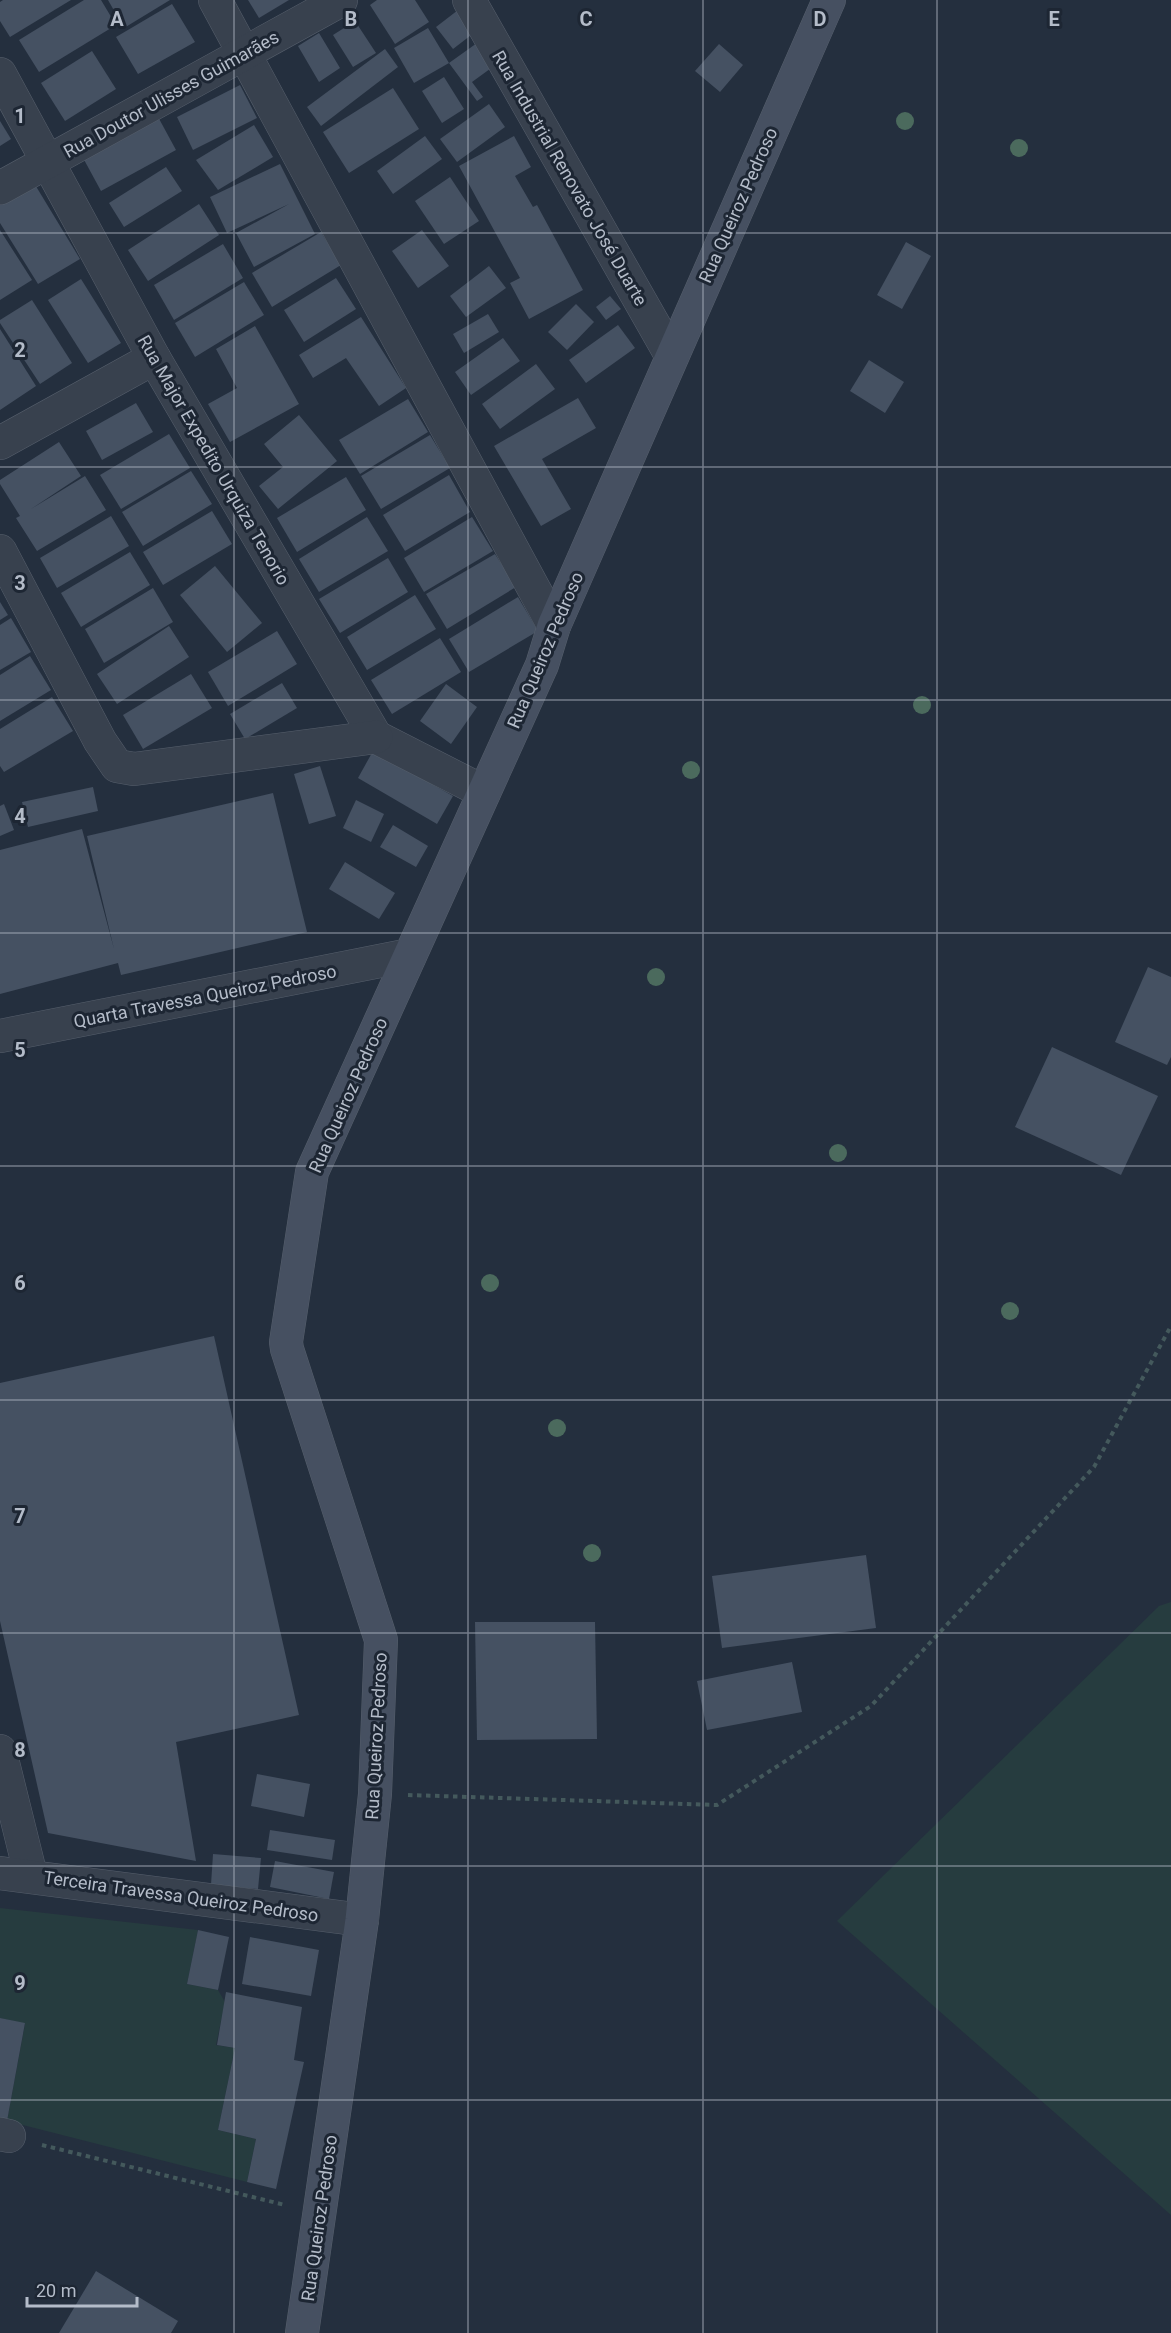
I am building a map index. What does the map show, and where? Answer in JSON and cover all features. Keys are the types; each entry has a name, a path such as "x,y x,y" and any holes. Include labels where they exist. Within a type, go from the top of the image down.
{"street":[{"path":"215,0 554,626"},
{"name":"Rua Doutor Ulisses Guimarães","path":"0,188 341,0"},
{"name":"Rua Industrial Renovato José Duarte","path":"469,0 672,355"},
{"name":"Rua Queiroz Pedroso","path":"302,2333 362,1920 375,1794 381,1640 286,1342 312,1172 542,665 554,626 829,0"},
{"name":"Rua Major Expedito Urquiza Tenorio","path":"0,74 154,358 376,737"},
{"path":"0,443 154,358"},
{"path":"0,551 100,741 117,766 134,769 376,737 484,792"},
{"name":"Quarta Travessa Queiroz Pedroso","path":"0,1036 410,955"},
{"path":"0,1751 15,1874"},
{"name":"Terceira Travessa Queiroz Pedroso","path":"15,1874 362,1920"}],"path":[{"path":"375,1794 717,1805 872,1706 1094,1467 1171,1326"},
{"path":"5,2135 320,2214"}],"green space":[{"path":"1171,1602 1171,2215 837,1921 1159,1606"},
{"path":"0,1908 198,1930 187,1984 218,1990 225,2002 216,2045 235,2048 218,2130 256,2139 247,2182 7,2121 25,2024 0,2018"}],"building":[{"path":"3,0 71,0 10,37 0,21 0,2"},
{"path":"84,0 101,0 116,25 39,72 19,40"},
{"path":"108,0 170,0 124,28"},
{"path":"248,0 289,0 259,18"},
{"path":"377,0 415,0 429,22 395,44 370,5"},
{"path":"172,4 195,42 138,74 116,37"},
{"path":"462,7 479,29 453,49 436,27"},
{"path":"355,21 376,53 353,67 333,35"},
{"path":"428,28 449,63 414,83 394,48"},
{"path":"319,33 340,68 319,82 298,46"},
{"path":"477,43 494,66 472,82 483,97 477,101 449,63"},
{"path":"719,44 743,65 720,92 695,71"},
{"path":"385,49 398,67 321,126 307,107"},
{"path":"92,51 116,89 65,121 41,83"},
{"path":"444,77 464,109 442,123 422,91"},
{"path":"240,85 257,118 193,150 177,117"},
{"path":"393,88 419,129 349,173 323,132"},
{"path":"489,104 505,127 457,162 440,139"},
{"path":"157,115 176,150 101,191 82,156"},
{"path":"0,121 11,139 0,146"},
{"path":"254,125 273,157 218,190 196,160"},
{"path":"425,136 442,159 393,194 377,171"},
{"path":"514,136 531,167 515,176 533,207 537,205 583,290 529,319 510,283 520,278 459,166"},
{"path":"280,164 315,234 254,267 236,233 289,204 227,233 210,197"},
{"path":"166,167 182,191 124,227 109,203"},
{"path":"450,177 479,221 444,244 415,201"},
{"path":"34,183 80,259 38,284 0,223 0,203"},
{"path":"199,204 219,235 148,281 128,250"},
{"path":"0,230 32,280 0,300"},
{"path":"422,230 449,266 418,288 392,251"},
{"path":"321,232 341,265 272,307 252,273"},
{"path":"906,242 931,256 902,309 877,295"},
{"path":"223,244 243,278 174,320 154,285"},
{"path":"489,266 506,288 466,317 450,296"},
{"path":"336,278 356,309 304,342 284,310"},
{"path":"81,279 121,343 88,363 48,300"},
{"path":"244,282 264,315 195,357 175,323"},
{"path":"610,296 621,309 606,320 596,307"},
{"path":"32,300 72,363 40,384 0,323 0,320"},
{"path":"576,304 594,322 567,350 548,332"},
{"path":"488,314 499,332 464,353 453,334"},
{"path":"361,317 406,388 379,406 346,358 313,378 299,355"},
{"path":"618,325 635,348 586,383 569,360"},
{"path":"255,326 299,404 230,442 208,404 237,388 216,349"},
{"path":"0,329 36,386 0,410"},
{"path":"503,338 520,361 471,395 455,372"},
{"path":"869,360 904,382 885,413 850,391"},
{"path":"536,364 555,389 500,429 482,404"},
{"path":"578,398 596,428 542,459 571,509 541,526 494,446"},
{"path":"408,399 428,432 360,474 339,440"},
{"path":"136,403 153,432 102,460 86,431"},
{"path":"299,415 337,461 278,509 259,486 283,467 264,444"},
{"path":"169,434 190,468 121,509 100,475"},
{"path":"430,435 450,468 381,509 361,476"},
{"path":"59,442 81,476 31,509 85,476 106,510 37,551 16,518 20,516 0,484 0,480"},
{"path":"191,471 212,504 143,546 122,512"},
{"path":"449,475 470,512 405,551 383,515"},
{"path":"346,477 366,510 297,552 277,518"},
{"path":"212,511 232,544 163,585 143,552"},
{"path":"111,516 129,546 57,588 40,558"},
{"path":"367,517 388,551 319,592 299,559"},
{"path":"472,517 493,551 424,592 404,558"},
{"path":"130,552 150,585 81,627 61,593"},
{"path":"495,554 516,587 447,629 426,594"},
{"path":"388,558 408,592 340,633 319,599"},
{"path":"215,566 262,623 227,652 180,595"},
{"path":"153,588 173,622 104,663 85,629"},
{"path":"415,595 436,629 367,670 347,637"},
{"path":"518,597 538,631 469,672 449,639"},
{"path":"0,602 8,615 0,620"},
{"path":"11,618 31,652 0,670 0,625"},
{"path":"169,626 189,657 117,704 97,674"},
{"path":"277,631 297,664 228,706 208,672"},
{"path":"440,638 461,672 392,714 371,680"},
{"path":"30,656 51,690 0,721 0,675"},
{"path":"191,674 212,708 143,749 123,715"},
{"path":"282,683 297,708 245,739 230,714"},
{"path":"446,684 477,707 451,744 420,721"},
{"path":"52,697 73,731 4,772 0,766 0,729"},
{"path":"373,751 453,796 437,824 358,778"},
{"path":"320,766 336,816 309,824 294,774"},
{"path":"93,787 98,811 28,827 22,802"},
{"path":"273,793 307,932 121,975 118,963 0,994 0,850 82,829 114,949 87,836"},
{"path":"356,800 384,814 371,842 343,828"},
{"path":"4,804 14,830 0,836 0,806"},
{"path":"393,825 428,846 416,867 380,847"},
{"path":"345,862 395,893 379,919 329,889"},
{"path":"1148,967 1171,977 1171,1057 1167,1065 1115,1042"},
{"path":"1052,1047 1158,1096 1121,1175 1015,1127"},
{"path":"214,1336 299,1715 176,1742 196,1861 48,1833 0,1621 0,1383"},
{"path":"866,1555 876,1628 722,1648 712,1576"},
{"path":"475,1622 595,1622 597,1739 477,1740"},
{"path":"792,1662 802,1712 707,1730 697,1681"},
{"path":"257,1774 310,1784 304,1817 251,1806"},
{"path":"270,1830 335,1840 332,1860 267,1850"},
{"path":"213,1854 261,1858 258,1889 211,1885"},
{"path":"275,1861 334,1872 329,1899 270,1887"},
{"path":"198,1930 229,1937 218,1990 187,1984"},
{"path":"250,1937 319,1950 311,1996 242,1984"},
{"path":"226,1992 302,2007 294,2060 304,2062 276,2189 247,2182 256,2139 218,2130 235,2048 217,2045"},
{"path":"0,2018 25,2023 7,2121 0,2120"},
{"path":"96,2271 178,2321 171,2333 59,2333"}]}
